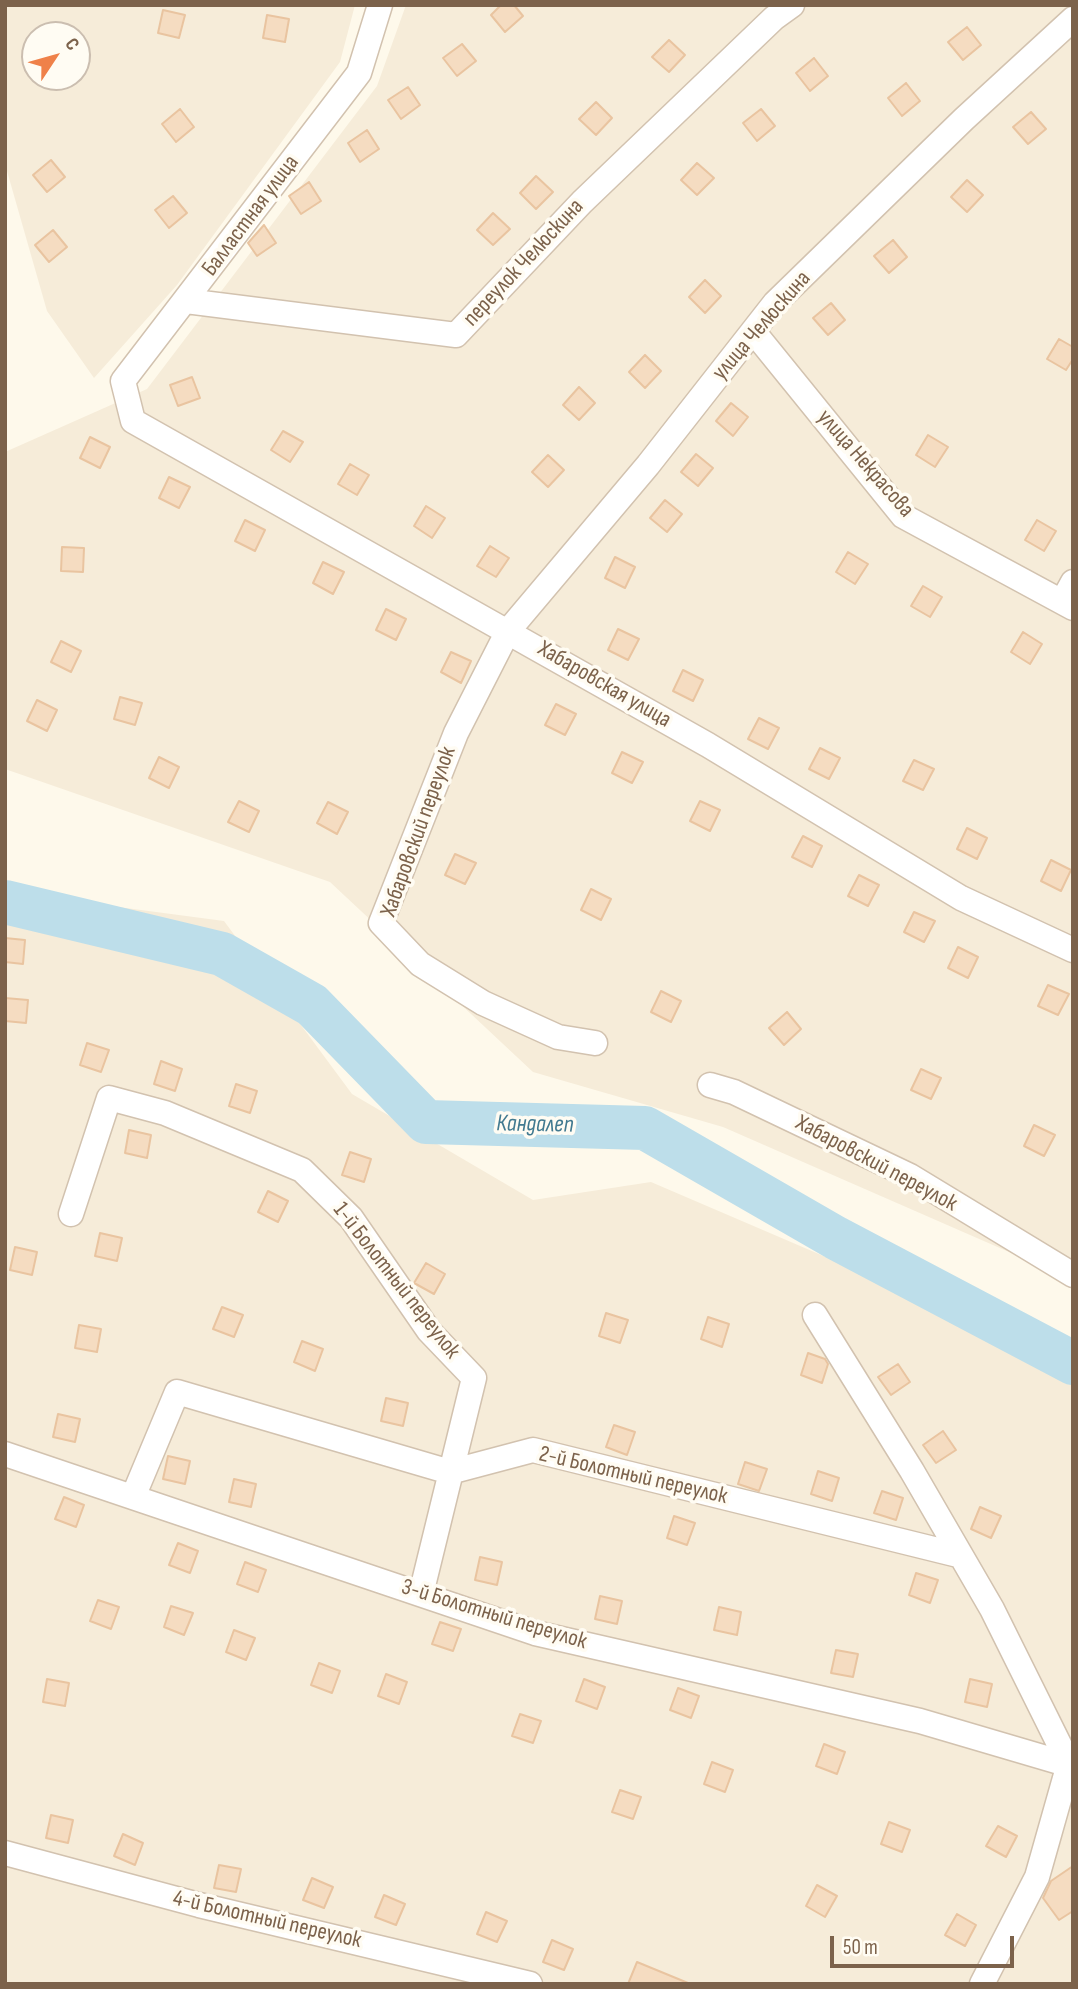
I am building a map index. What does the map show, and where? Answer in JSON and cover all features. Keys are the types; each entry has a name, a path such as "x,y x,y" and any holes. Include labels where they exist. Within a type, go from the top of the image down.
{"street":[{"name":"Балластная улица","path":"133,421 123,380 359,73 380,5"},
{"name":"переулок Челюскина","path":"186,301 456,335 582,202 774,18 792,5"},
{"name":"улица Челюскина","path":"508,631 648,465 775,303 964,119 1073,19"},
{"name":"улица Некрасова","path":"753,331 904,516 1069,598"},
{"name":"Хабаровская улица","path":"133,421 708,745 961,898 1073,950"},
{"name":"Хабаровский переулок","path":"508,631 456,733 381,923 420,964 483,1003 524,1019 558,1037 595,1044"},
{"name":"Хабаровский переулок","path":"710,1085 746,1098 910,1176 1073,1275"},
{"name":"1-й Болотный переулок","path":"71,1214 109,1098 165,1113 302,1170 351,1218 429,1331 474,1378 421,1594"},
{"path":"815,1315 912,1471 958,1555 992,1609 1071,1765 1037,1877 982,1984"},
{"path":"133,1497 177,1392 450,1472"},
{"name":"2-й Болотный переулок","path":"450,1472 533,1450 958,1555"},
{"name":"3-й Болотный переулок","path":"5,1454 536,1633 920,1721 1071,1765"},
{"name":"4-й Болотный переулок","path":"5,1853 199,1905 514,1981"}],"shaded area":[{"path":"5,5 355,5 340,62 177,285 94,378 47,311 5,164"},
{"path":"406,5 1073,5 1073,1280 723,1127 533,1072 330,882 5,769 5,452 147,389 377,86"},
{"path":"5,892 224,921 352,1094 533,1200 651,1182 1073,1363 1073,1984 5,1984"}],"building":[{"path":"501,5 514,5 523,16 505,32 491,15"},
{"path":"163,10 185,15 179,38 158,33"},
{"path":"267,15 289,19 285,42 263,38"},
{"path":"967,27 981,45 963,60 948,42"},
{"path":"669,40 685,55 669,72 652,57"},
{"path":"462,44 476,61 457,76 443,58"},
{"path":"814,58 828,76 810,91 796,73"},
{"path":"906,83 920,101 902,116 888,98"},
{"path":"408,87 420,105 401,119 388,100"},
{"path":"596,102 612,118 596,135 579,119"},
{"path":"180,109 194,127 176,142 162,124"},
{"path":"761,109 775,126 757,141 743,123"},
{"path":"1031,112 1046,129 1028,144 1013,127"},
{"path":"367,130 379,149 360,162 348,143"},
{"path":"51,160 65,177 47,192 33,175"},
{"path":"697,163 714,178 697,195 681,180"},
{"path":"536,176 553,192 536,209 520,193"},
{"path":"967,180 983,195 967,212 951,197"},
{"path":"309,182 321,201 301,214 289,196"},
{"path":"173,196 187,213 169,228 155,210"},
{"path":"493,213 510,229 493,245 477,230"},
{"path":"264,225 276,243 257,256 248,243"},
{"path":"53,230 67,247 49,262 35,245"},
{"path":"893,240 907,257 889,273 874,256"},
{"path":"705,280 721,296 705,313 689,297"},
{"path":"831,303 845,320 828,335 813,318"},
{"path":"1059,339 1073,347 1073,359 1066,370 1047,359"},
{"path":"645,355 661,371 645,388 629,372"},
{"path":"192,377 200,398 178,406 170,385"},
{"path":"579,387 595,403 579,420 563,405"},
{"path":"731,403 748,417 733,436 716,421"},
{"path":"283,431 303,442 290,462 271,450"},
{"path":"928,435 948,447 935,467 916,455"},
{"path":"90,437 110,447 100,468 80,458"},
{"path":"696,454 713,468 698,486 681,472"},
{"path":"548,455 564,470 548,487 532,472"},
{"path":"350,464 369,475 357,495 338,484"},
{"path":"169,477 190,487 179,508 159,498"},
{"path":"665,500 682,514 667,532 650,518"},
{"path":"426,506 445,518 432,538 414,526"},
{"path":"245,520 265,530 255,551 235,541"},
{"path":"1037,520 1056,531 1044,551 1025,540"},
{"path":"490,546 509,558 496,577 477,566"},
{"path":"62,547 84,548 83,572 61,571"},
{"path":"848,552 868,564 855,584 836,572"},
{"path":"615,557 635,567 625,588 605,578"},
{"path":"323,562 344,572 333,594 313,583"},
{"path":"923,586 942,597 930,617 911,606"},
{"path":"386,609 406,619 396,640 376,630"},
{"path":"618,629 639,639 628,660 608,650"},
{"path":"1023,632 1042,644 1030,664 1011,652"},
{"path":"61,641 81,651 71,672 51,662"},
{"path":"451,652 471,661 461,683 441,672"},
{"path":"683,670 703,680 693,701 673,691"},
{"path":"120,697 142,703 135,725 114,719"},
{"path":"37,700 57,710 47,731 27,721"},
{"path":"556,704 576,714 565,735 545,725"},
{"path":"759,718 779,728 768,749 748,739"},
{"path":"820,748 840,758 829,779 809,769"},
{"path":"622,752 643,762 632,783 612,773"},
{"path":"159,757 179,767 169,788 149,778"},
{"path":"914,760 934,769 923,790 903,781"},
{"path":"239,801 259,811 249,832 228,822"},
{"path":"700,801 720,810 710,831 690,821"},
{"path":"328,802 348,812 337,834 317,823"},
{"path":"967,828 987,838 977,859 957,849"},
{"path":"803,836 822,846 812,867 792,857"},
{"path":"455,854 476,863 465,884 445,875"},
{"path":"1051,860 1071,870 1061,891 1041,881"},
{"path":"859,875 879,885 868,906 848,896"},
{"path":"591,889 611,899 601,920 581,910"},
{"path":"914,912 935,921 924,942 904,932"},
{"path":"5,938 25,940 23,964 5,962"},
{"path":"958,947 978,957 968,978 948,968"},
{"path":"1048,985 1069,994 1058,1015 1038,1006"},
{"path":"661,991 681,1001 671,1022 651,1012"},
{"path":"5,998 28,1000 26,1023 5,1021"},
{"path":"787,1012 801,1029 784,1045 769,1028"},
{"path":"87,1043 109,1050 101,1072 80,1065"},
{"path":"161,1061 182,1069 175,1091 154,1084"},
{"path":"921,1069 941,1078 931,1099 911,1090"},
{"path":"236,1084 257,1091 250,1113 229,1106"},
{"path":"1034,1125 1055,1135 1044,1156 1024,1146"},
{"path":"129,1130 151,1135 147,1158 125,1153"},
{"path":"350,1152 371,1159 364,1182 342,1175"},
{"path":"268,1191 288,1201 278,1222 258,1212"},
{"path":"100,1233 122,1238 117,1261 95,1256"},
{"path":"15,1247 37,1252 32,1275 10,1270"},
{"path":"426,1263 445,1274 434,1294 414,1283"},
{"path":"222,1307 243,1315 234,1337 213,1329"},
{"path":"606,1313 628,1320 620,1343 599,1336"},
{"path":"708,1317 729,1324 722,1347 701,1339"},
{"path":"79,1325 101,1329 97,1352 75,1348"},
{"path":"302,1341 323,1349 315,1371 294,1362"},
{"path":"808,1353 825,1359 828,1364 822,1383 801,1375"},
{"path":"898,1364 910,1382 891,1395 878,1377"},
{"path":"386,1398 408,1403 403,1426 381,1421"},
{"path":"58,1414 80,1419 75,1442 53,1437"},
{"path":"614,1425 635,1432 627,1455 606,1447"},
{"path":"943,1431 956,1450 936,1463 923,1445"},
{"path":"168,1456 190,1461 185,1484 163,1479"},
{"path":"745,1462 767,1469 759,1491 738,1484"},
{"path":"818,1471 839,1478 832,1501 811,1494"},
{"path":"234,1479 256,1484 251,1507 229,1502"},
{"path":"882,1491 903,1498 896,1520 874,1513"},
{"path":"64,1497 84,1505 76,1527 55,1519"},
{"path":"980,1507 1001,1516 991,1538 971,1529"},
{"path":"674,1516 695,1523 687,1545 667,1538"},
{"path":"178,1543 198,1551 190,1573 169,1565"},
{"path":"480,1557 502,1562 497,1585 475,1580"},
{"path":"245,1562 266,1570 258,1592 237,1584"},
{"path":"916,1573 938,1580 930,1603 909,1595"},
{"path":"600,1596 622,1601 617,1624 595,1619"},
{"path":"98,1600 119,1607 111,1629 90,1621"},
{"path":"171,1606 193,1613 184,1635 164,1627"},
{"path":"719,1607 741,1612 737,1635 714,1630"},
{"path":"440,1622 461,1629 453,1651 432,1644"},
{"path":"234,1630 255,1638 246,1660 226,1652"},
{"path":"836,1650 858,1654 853,1677 831,1673"},
{"path":"319,1663 340,1671 332,1693 311,1685"},
{"path":"386,1674 407,1682 399,1704 378,1696"},
{"path":"47,1679 69,1683 65,1706 43,1702"},
{"path":"584,1679 605,1687 597,1709 576,1701"},
{"path":"970,1679 992,1684 987,1707 965,1702"},
{"path":"678,1688 699,1696 691,1718 670,1710"},
{"path":"520,1714 541,1721 533,1743 512,1736"},
{"path":"824,1744 845,1752 837,1774 816,1766"},
{"path":"712,1762 733,1770 725,1792 704,1784"},
{"path":"620,1790 641,1797 633,1819 612,1812"},
{"path":"51,1815 73,1820 68,1843 46,1838"},
{"path":"889,1822 910,1830 902,1852 881,1844"},
{"path":"998,1826 1017,1836 1006,1857 986,1846"},
{"path":"123,1834 143,1843 135,1865 114,1856"},
{"path":"219,1865 241,1869 236,1892 214,1888"},
{"path":"1073,1866 1073,1911 1059,1920 1043,1898 1051,1881"},
{"path":"312,1878 333,1887 324,1908 303,1900"},
{"path":"817,1885 837,1896 825,1917 806,1906"},
{"path":"384,1895 405,1904 396,1925 375,1917"},
{"path":"486,1912 507,1921 497,1942 477,1934"},
{"path":"957,1914 976,1925 965,1946 945,1935"},
{"path":"552,1940 573,1949 564,1970 543,1962"},
{"path":"637,1962 688,1983 688,1984 628,1984"}],"waterway":[{"name":"Кандалеп","path":"5,902 222,954 312,1005 426,1122 645,1128 836,1238 1073,1363"}]}
